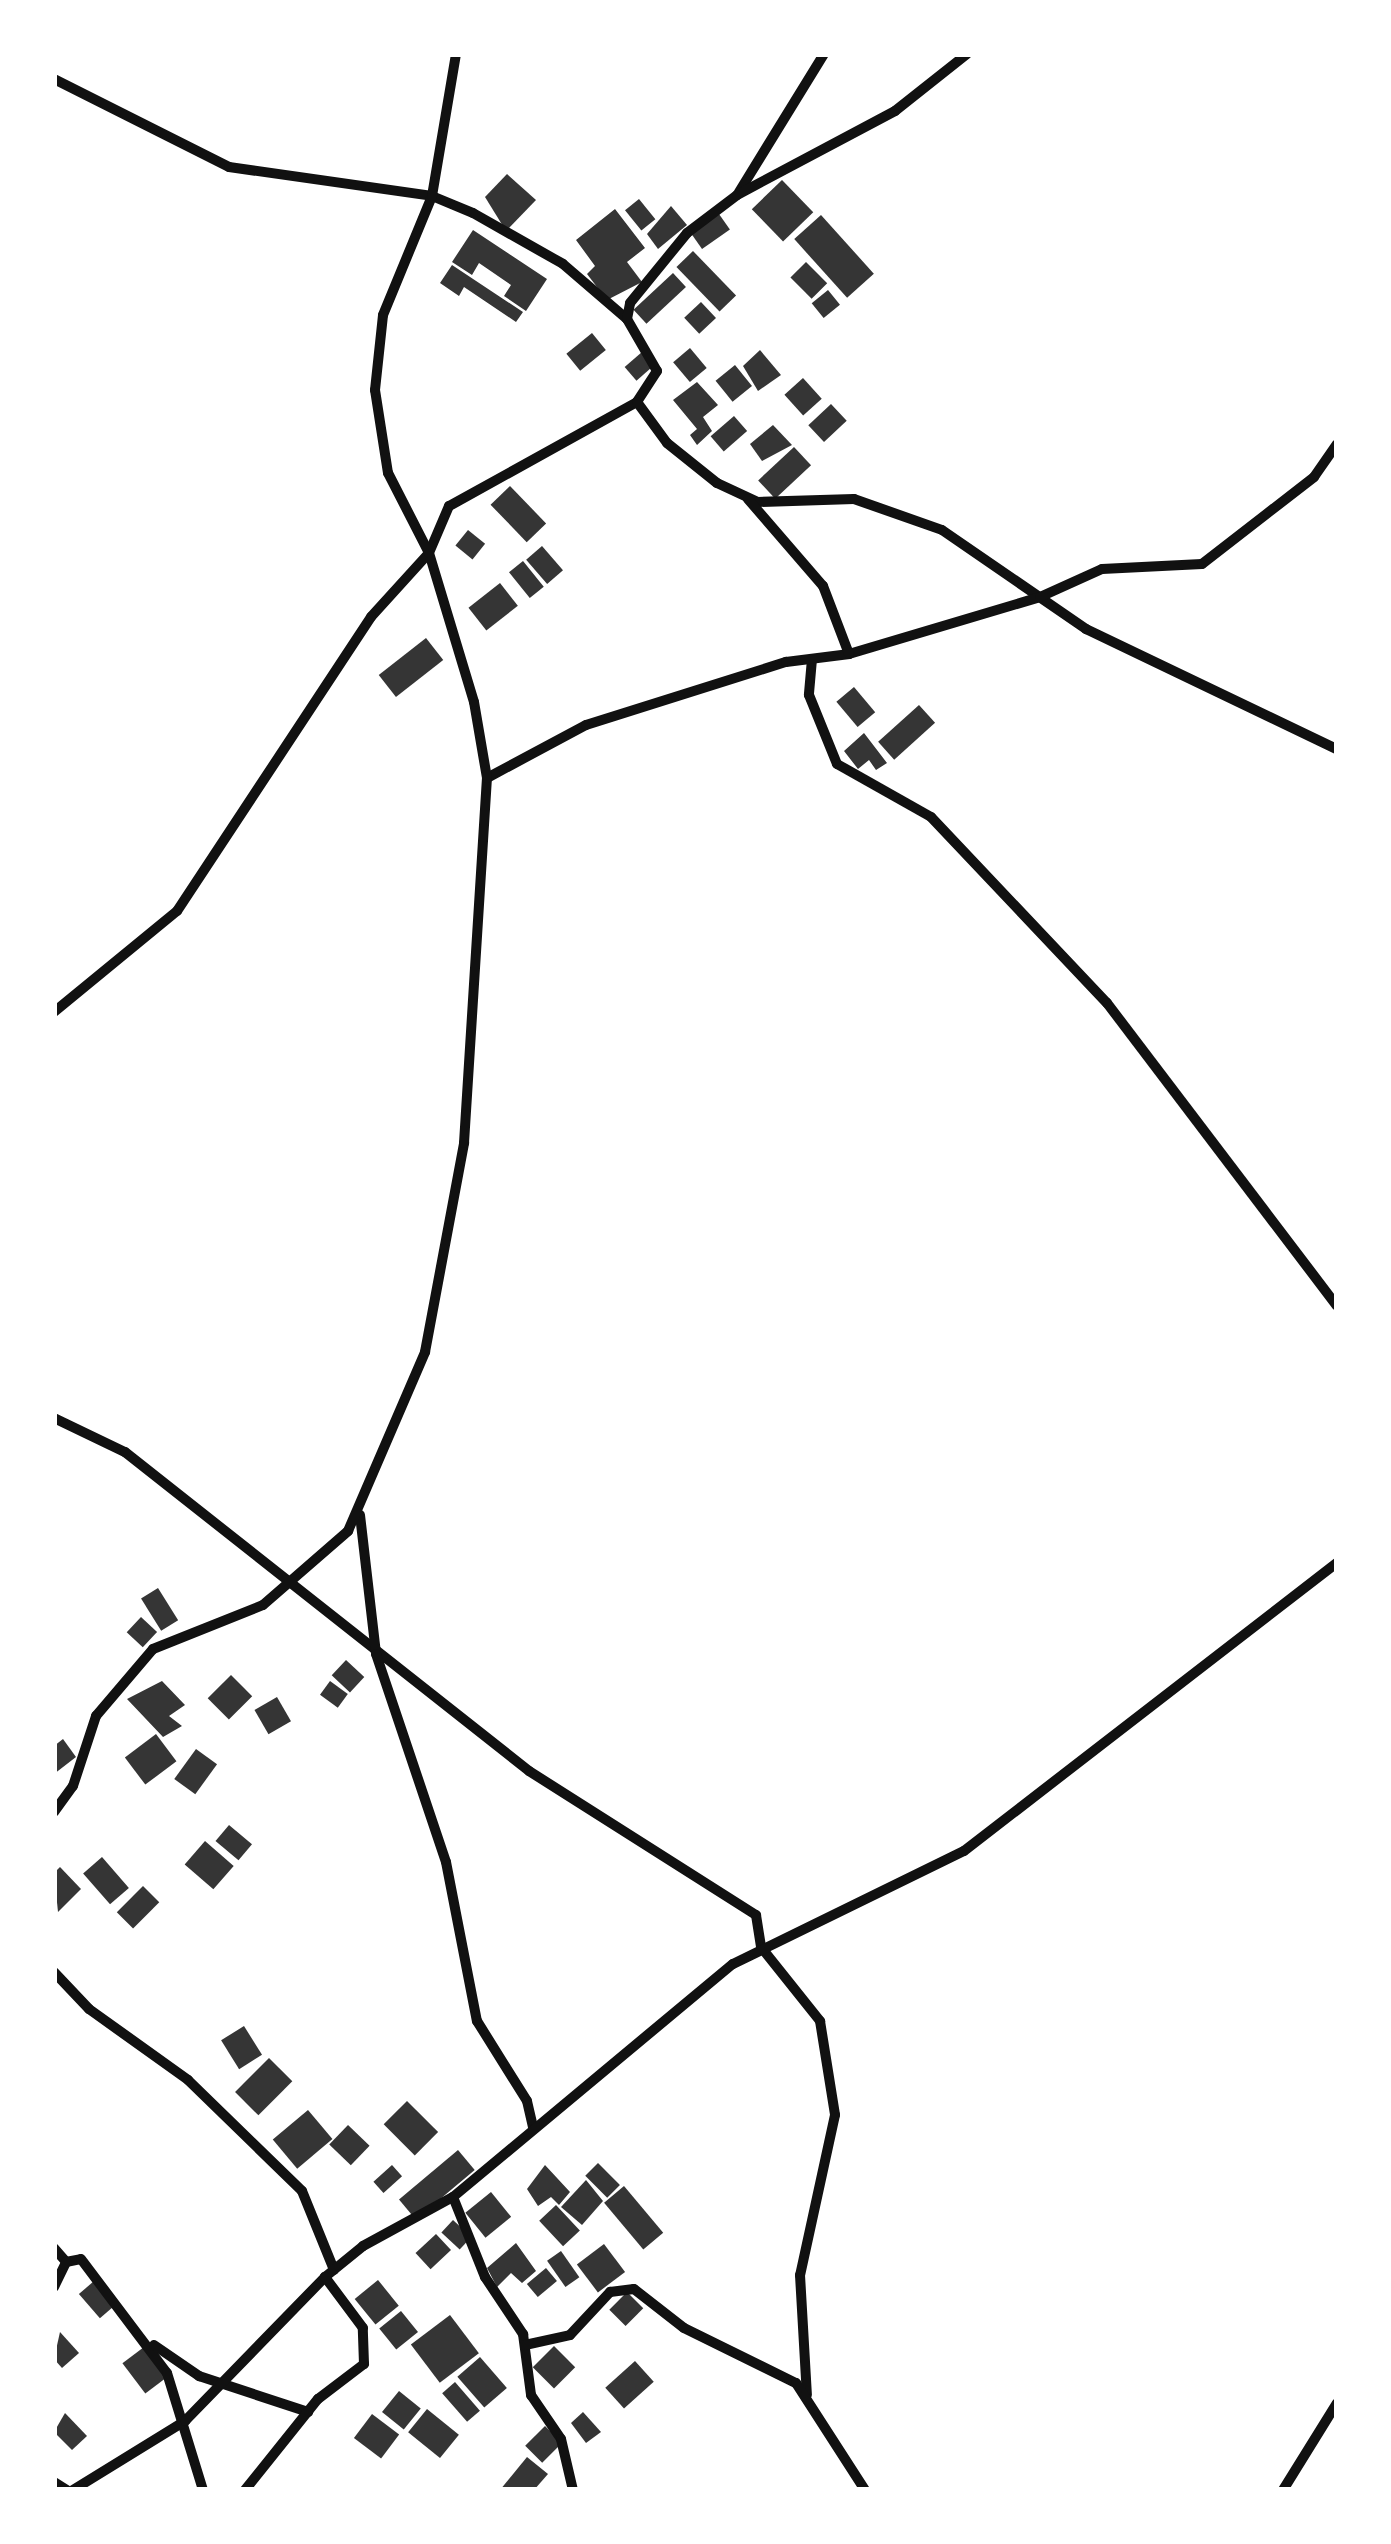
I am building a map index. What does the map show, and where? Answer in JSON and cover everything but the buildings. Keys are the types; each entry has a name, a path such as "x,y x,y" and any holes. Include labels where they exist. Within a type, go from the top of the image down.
{"street":[{"path":"54,1812 73,1786 109,1696 153,1649 226,1624 291,1583 360,1515 421,1367 439,1292 464,1143 487,778 478,716 429,553 388,473 375,390 382,315 432,196 456,54"},
{"path":"737,195 824,54"},
{"path":"628,319 630,303 674,245 737,195 895,111 967,54"},
{"path":"54,79 230,167 432,196 563,264 628,319 657,371 637,402 461,496 429,553 371,617 177,911 54,1012"},
{"path":"637,402 687,463 746,496 823,586 849,653"},
{"path":"487,778 586,725 812,658 849,653 1040,598 1102,569 1202,564 1314,477 1337,444"},
{"path":"746,496 886,506 942,530 1040,598 1166,671 1290,721 1337,749"},
{"path":"812,658 809,694 837,764 931,817 1107,1003 1337,1306"},
{"path":"54,1418 125,1452 529,1771 756,1915 761,1947 820,2020 835,2115 800,2275 807,2395"},
{"path":"360,1515 376,1654 446,1862 477,2021 527,2102 533,2128"},
{"path":"54,2482 70,2490 91,2481 185,2421 330,2274 453,2197 761,1947 964,1851 1337,1563"},
{"path":"54,1972 188,2080 302,2191 330,2274 363,2328 364,2364 308,2412 245,2490"},
{"path":"453,2197 485,2278 525,2345 531,2396 561,2439 573,2490"},
{"path":"54,2248 66,2262"},
{"path":"66,2262 81,2259 146,2340 185,2421 203,2490"},
{"path":"54,2287 66,2262"},
{"path":"525,2345 570,2336 626,2287 697,2335 776,2368 807,2395 865,2490"},
{"path":"146,2340 220,2385 308,2412"},
{"path":"1283,2490 1337,2403"},
{"path":"91,2481 104,2490"}]}
